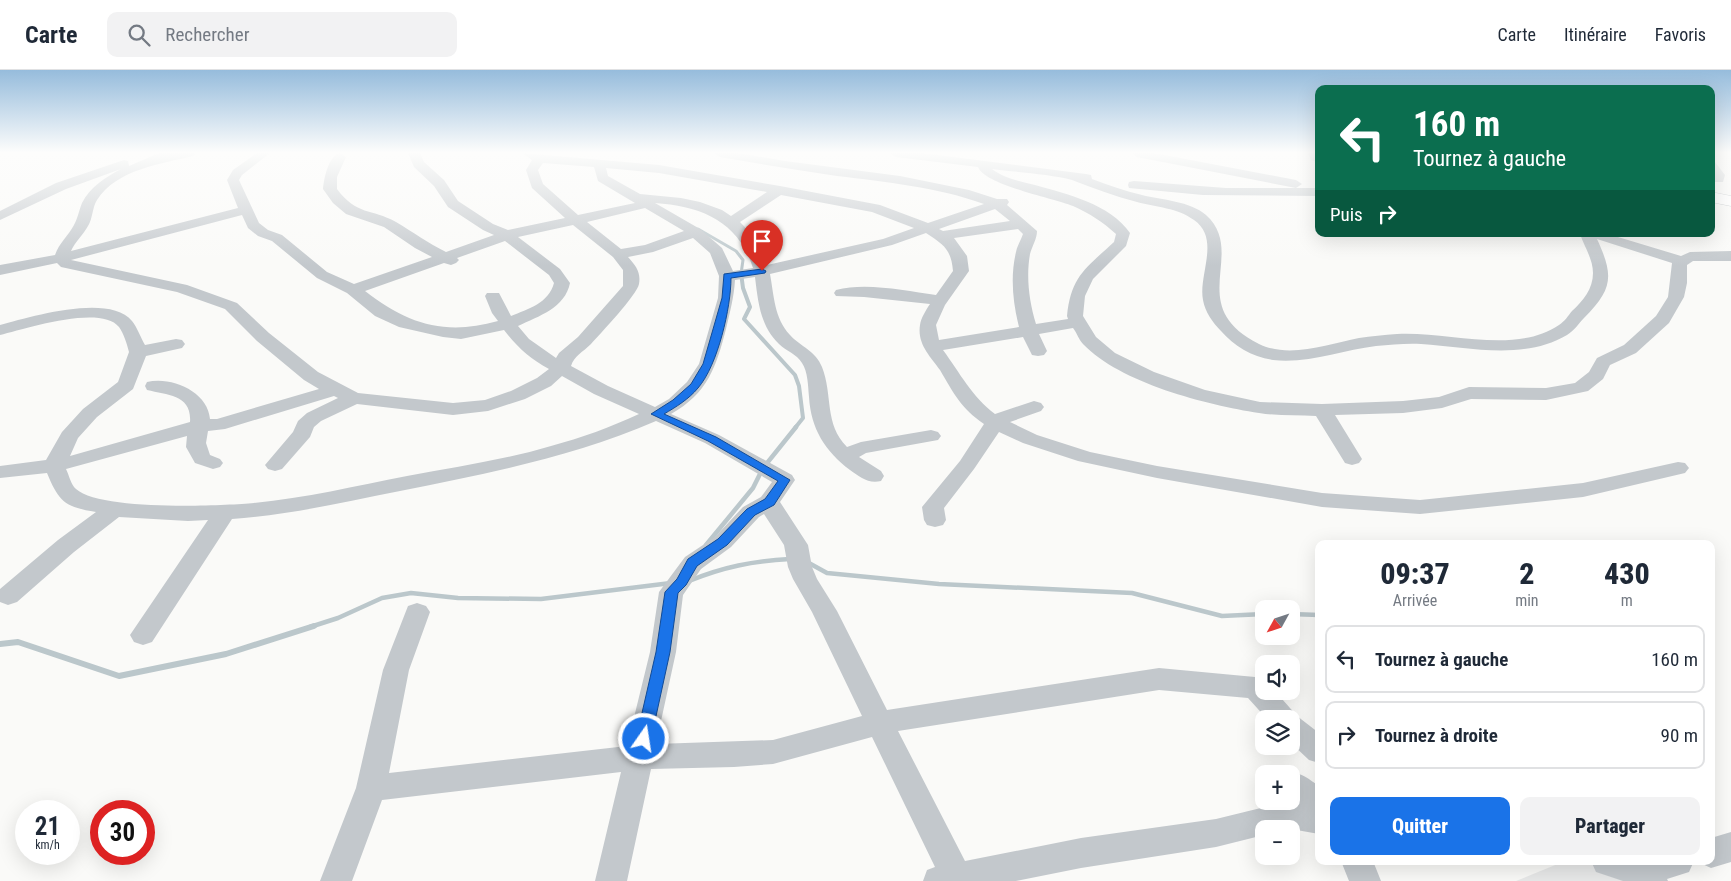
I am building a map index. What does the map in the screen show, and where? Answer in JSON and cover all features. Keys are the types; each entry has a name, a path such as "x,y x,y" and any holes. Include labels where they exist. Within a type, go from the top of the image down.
{"highway":[{"path":"1715,199 1731,201"}],"street":[{"path":"0,216 51,191"},
{"path":"61,258 64,246 81,226 88,203 97,191"},
{"path":"237,191 252,224 263,233 277,238 322,275 353,290 381,312 405,324 460,334 510,323 544,308 560,292 562,283 555,272 507,235 488,227 453,204 444,191"},
{"path":"331,191 338,200 352,211 389,224 420,245 451,260"},
{"path":"61,258 66,264 76,268 96,270 181,288 231,306 263,337 311,376 335,390 354,398 453,409 488,405 518,396 544,382 561,368 565,357 584,341 631,286 631,270 618,254 555,203 543,191"},
{"path":"54,466 66,493 83,503 115,509 188,514 255,510 350,494 502,464 609,434 656,414 676,402 694,386 708,364 726,298 727,276 717,251 695,232 626,191"},
{"path":"749,191 769,191"},
{"path":"731,222 779,191"},
{"path":"784,191 875,208 934,232 948,241 959,256 962,271 940,300 928,325 931,347 948,369 959,389 977,410 995,423 1030,440 1085,457 1157,472 1322,500 1420,507 1583,490 1678,468"},
{"path":"954,191 970,194 997,204 1030,231 1023,251 1020,283 1027,330 1038,351"},
{"path":"934,232 1029,191"},
{"path":"1039,191 1075,203 1100,215 1115,224 1123,233 1121,243 1086,277 1077,296 1075,316 1089,340 1109,357 1147,376 1191,392 1260,408 1322,410 1403,407 1442,402 1469,393 1546,394 1580,386 1596,375 1603,362 1630,349 1663,319 1676,297 1680,262 1690,257 1731,256"},
{"path":"1117,191 1178,207 1202,219 1214,238 1216,260 1210,293 1215,311 1242,342 1271,354 1287,356 1319,352 1370,341 1420,339 1489,344 1523,343 1546,339 1571,325 1584,312 1600,281 1601,271 1588,237"},
{"path":"1199,191 1269,194 1308,191"},
{"path":"353,290 451,260 507,235 643,201 695,204 708,208 731,222 752,244 762,271 770,316 784,339 809,358 814,368 823,425 836,448 844,456 873,476"},
{"path":"0,270 61,258 245,210"},
{"path":"727,276 762,271 934,232 1021,224"},
{"path":"618,254 648,249 695,232"},
{"path":"1604,237 1683,261"},
{"path":"0,263 38,262"},
{"path":"0,275 21,266"},
{"path":"842,293 864,292 940,300"},
{"path":"492,296 500,313 510,323 523,343 540,357 601,390 712,439 784,480 770,502 751,512 723,542 693,562 681,582 671,592 663,652 611,881"},
{"path":"0,330 56,317 81,314 108,314 125,324 138,352 126,384 90,413 69,436 54,466"},
{"path":"931,347 1078,322"},
{"path":"138,352 176,344"},
{"path":"154,386 192,397 198,407 201,418 195,440 196,450 202,459 213,463"},
{"path":"0,472 54,466 199,426 218,425 335,390"},
{"path":"275,466 302,433 304,425 314,417 354,398"},
{"path":"936,520 933,507 967,465 995,423 1006,416 1034,407"},
{"path":"1322,410 1352,459"},
{"path":"844,456 861,448 931,436"},
{"path":"770,502 776,517 795,543 803,577 824,611 879,723 951,880 1081,852 1216,833 1289,815 1315,819"},
{"path":"8,596 66,546 115,509"},
{"path":"144,635 226,511"},
{"path":"336,881 371,788 396,670 417,612"},
{"path":"371,788 513,773 640,756 734,755 773,752 879,723 1159,679 1255,688 1276,710"},
{"path":"1300,733 1315,747"},
{"path":"1300,790 1315,799"},
{"path":"1715,852 1731,848"},
{"path":"1359,865 1365,881"},
{"path":"1617,865 1646,876 1669,865"}],"shaded area":[{"path":"1555,865 1625,865 1646,881 1516,881"}],"waterway":[{"path":"698,229 736,251 743,260 741,274"},
{"path":"741,274 743,288 750,307 744,319 795,375 799,386 803,418 795,428"},
{"path":"706,545 753,488 763,468 796,427"},
{"path":"689,581 738,566 763,561 790,559"},
{"path":"807,562 827,573 939,584 1132,593 1222,616 1255,614"},
{"path":"310,627 338,618 382,598 411,593 458,598 541,599 671,583"},
{"path":"1300,614 1315,615"},
{"path":"0,644 18,642 119,676 226,654 314,626"}],"route":[{"path":"644,739 663,652 670,612 671,592 681,582 693,562 723,542 751,512 770,502 784,480 712,439 656,414 676,402 694,386 708,364 726,298 727,276 762,271"}]}
